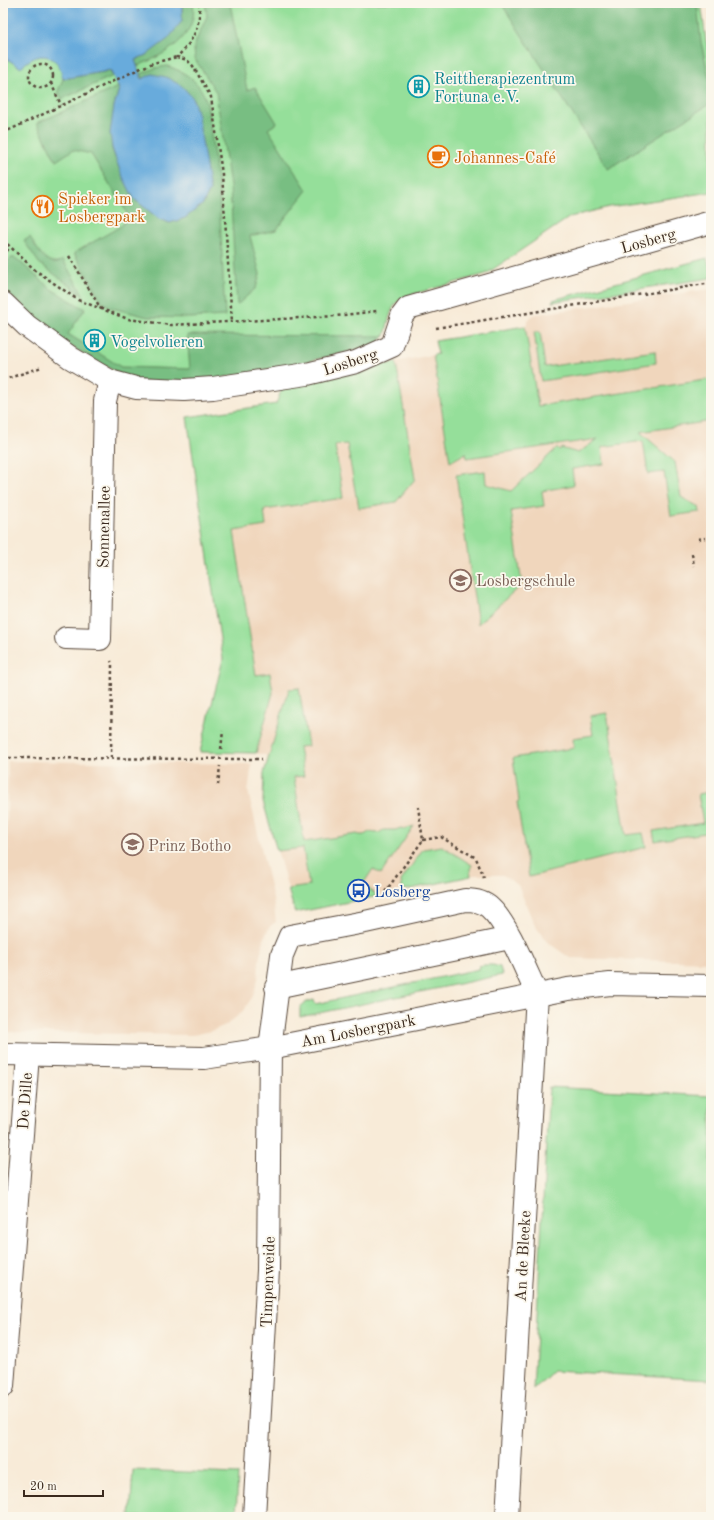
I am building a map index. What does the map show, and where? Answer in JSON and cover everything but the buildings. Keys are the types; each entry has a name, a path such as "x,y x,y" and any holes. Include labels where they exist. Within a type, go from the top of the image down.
{"street":[{"name":"Losberg","path":"3,303 27,326 72,358 110,381 136,388 184,390 212,388 307,374 356,362 392,346 402,316 408,308 711,222"},
{"name":"Sonnenallee","path":"100,639 105,401 110,381"},
{"path":"66,638 100,639"},
{"path":"365,922 465,900 477,901 491,909 502,922 537,994"},
{"name":"Timpenweide","path":"254,1517 268,1270 270,1048 276,987 282,955 290,936 365,922"},
{"path":"276,987 510,938"},
{"name":"Am Losbergpark","path":"3,1054 204,1058 270,1048 537,994 610,984 711,986"},
{"name":"An de Bleeke","path":"507,1517 537,994"},
{"name":"De Dille","path":"3,1386 28,1055"}],"path":[{"path":"177,57 189,45 197,28 200,15 199,3"},
{"path":"3,133 153,63 177,57 187,60 193,66 211,97 222,174 232,322"},
{"path":"51,83 43,88 36,88 31,84 28,77 30,71 34,66 41,64 52,70 53,77 51,83 61,105"},
{"path":"3,240 34,270 78,300 128,319 171,325 336,316 408,308"},
{"path":"3,256 10,247"},
{"path":"69,256 101,309"},
{"path":"433,328 711,283"},
{"path":"3,380 48,365"},
{"path":"698,539 705,538"},
{"path":"692,554 694,566"},
{"path":"100,639 112,663 111,758"},
{"path":"221,749 222,731"},
{"path":"3,758 262,759"},
{"path":"218,785 220,766"},
{"path":"365,922 423,840 418,807"},
{"path":"423,840 441,837 476,858 483,874 491,909"}],"shaded area":[{"name":"Losbergschule","path":"711,289 711,962 570,958 547,942 534,924 518,885 503,875 474,875 295,913 263,801 264,773 268,756 256,753 200,752 223,659 187,417 276,404 284,383 437,354 435,341 525,326 532,315"},
{"name":"Prinz Botho","path":"8,761 252,764 248,791 273,899 276,922 270,926 264,938 259,960 258,979 253,996 242,1012 228,1024 211,1031 193,1035 3,1032 3,912 5,911"}],"green space":[{"path":"3,3 701,3 706,41 711,59 711,192 609,207 570,217 486,274 406,296 401,299 393,308 385,336 345,352 292,365 192,383 134,382 66,344 3,290"},
{"path":"182,3 193,3 193,15 190,26 185,35 168,51 137,66 135,60 148,54 182,21"},
{"path":"205,3 230,3 247,90 255,87 277,123 268,129 307,190 276,230 250,236 260,274 256,288 237,305 230,186 216,92 195,59 194,49 196,41 207,16"},
{"path":"501,3 697,3 701,42 711,86 711,103 608,169"},
{"path":"167,66 174,68 192,79 201,90 207,103 219,194 225,316 190,318 148,317 112,308 102,302 74,253 121,226 127,216 126,211 91,154 73,150 56,161 37,123 118,87 119,89 114,106 112,149 134,199 159,219 170,223 185,218 203,204 210,190 141,74 155,68"},
{"path":"110,70 113,76 62,99 58,91 63,79"},
{"path":"30,237 47,260 57,262 63,260 84,296 39,263 24,241"},
{"path":"11,258 18,260 51,289 85,309 68,334 121,367 190,369 187,335 385,336 375,346 292,365 192,383 134,382 66,344 3,290 3,266"},
{"path":"707,258 711,278 552,302 553,300"},
{"path":"525,326 538,406 711,379 711,421 640,432 675,462 681,497 699,507 700,512 671,516 664,472 648,474 643,441 602,447 604,464 572,469 574,485 542,491 544,506 511,511 522,584 478,624 456,475 485,471 486,484 511,491 557,448 560,450 561,448 578,453 598,439 467,458 466,453 450,462 433,355 438,354 435,341"},
{"path":"534,332 540,332 545,367 655,351 656,363 541,381"},
{"path":"396,362 415,479 396,502 359,508 347,444 335,445 343,498 264,510 266,526 234,531 256,675 270,673 273,693 256,753 200,752 223,659 187,417 276,404 284,383"},
{"path":"299,688 308,746 299,747 304,776 294,777 304,842 357,834 363,835 369,832 378,833 383,830 404,829 414,826 381,874 373,869 363,884 378,896 295,913 288,889 309,886 303,848 277,851 263,801 264,773 289,689"},
{"path":"607,713 626,835 643,833 646,847 529,877 517,802 519,801 513,758 574,748 573,738 593,735 590,716"},
{"path":"711,792 711,832 655,841 653,831 703,823 698,794"},
{"path":"442,846 472,865 470,869 471,876 406,890 402,888 401,881 423,849"},
{"path":"484,965 500,967 502,975 300,1017 300,1008 310,1001 314,1000 315,1004 479,969 479,966"},
{"path":"549,1087 710,1096 711,1090 711,1380 553,1371 533,1390"},
{"path":"133,1470 238,1474 236,1517 130,1517"}],"water":[{"path":"3,3 182,3 182,21 168,39 148,54 135,60 142,79 152,74 166,77 182,86 193,98 198,116 210,190 203,204 185,218 170,223 159,219 134,199 120,171 112,148 110,133 114,106 119,89 110,70 63,79 57,63 46,56 32,59 21,68 7,59 3,54"}],"place":[{"name":"Reittherapiezentrum Fortuna e.V.","path":"418,87"},
{"name":"Johannes-Café","path":"438,157"},
{"name":"Spieker im Losbergpark","path":"43,207"},
{"name":"Vogelvolieren","path":"94,341"},
{"name":"Losbergschule","path":"461,580"},
{"name":"Prinz Botho","path":"133,845"},
{"name":"Losberg","path":"358,891"}]}
